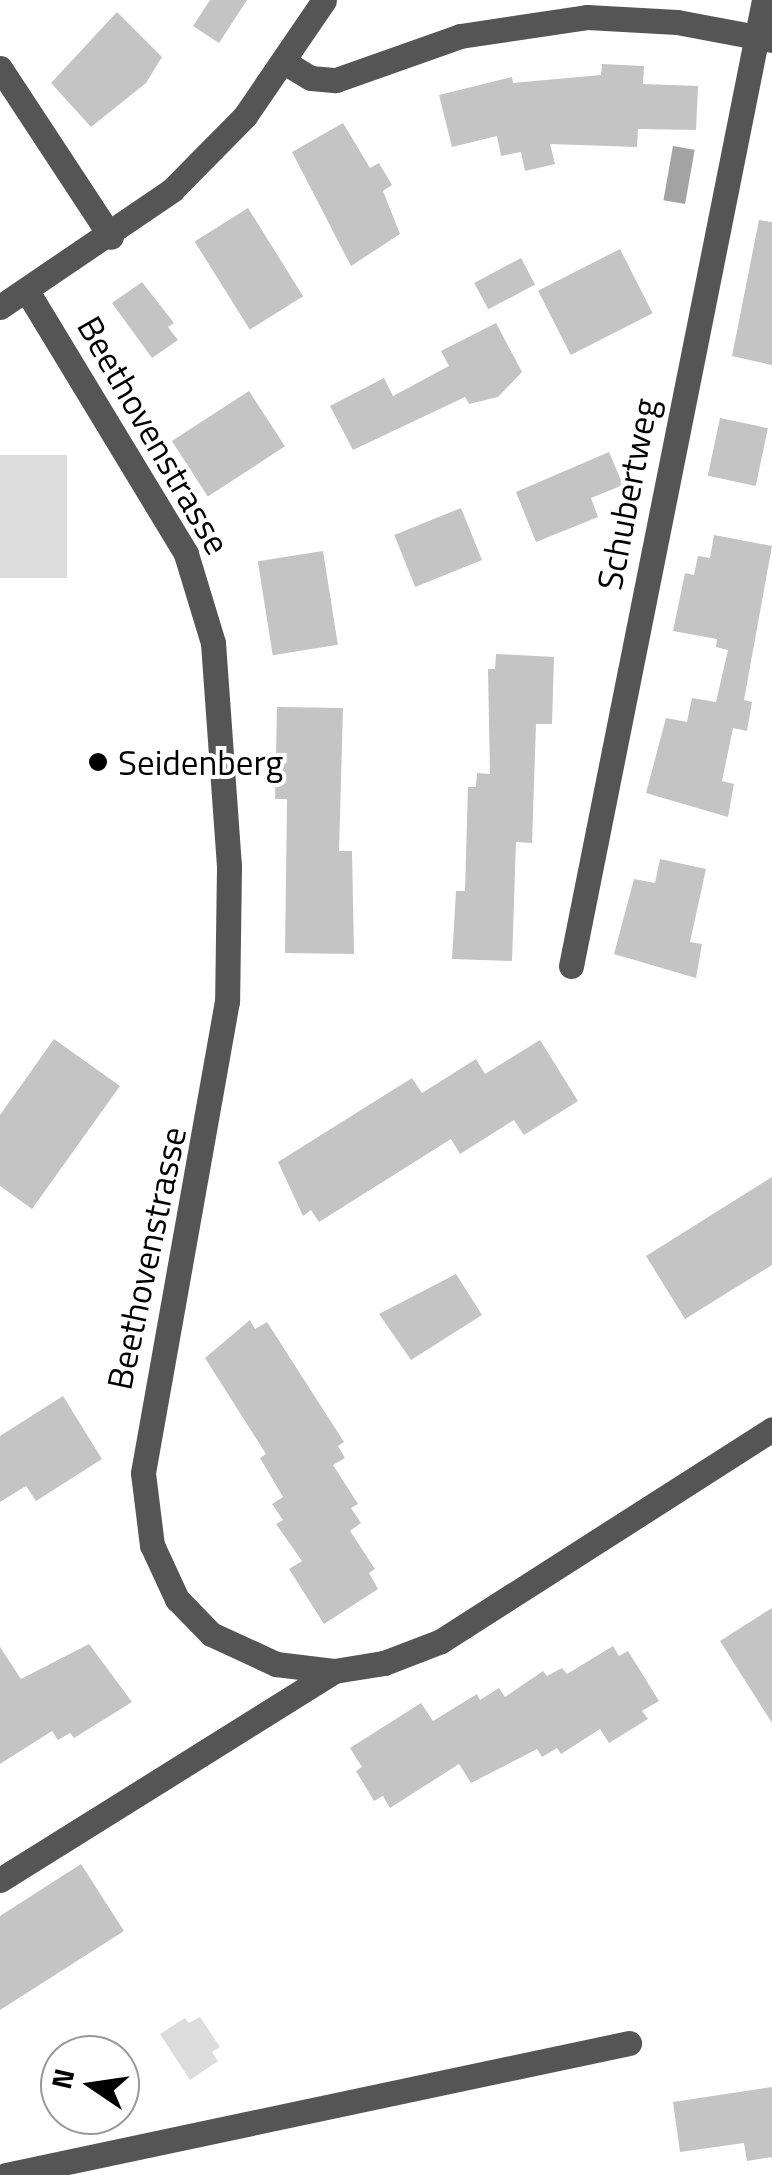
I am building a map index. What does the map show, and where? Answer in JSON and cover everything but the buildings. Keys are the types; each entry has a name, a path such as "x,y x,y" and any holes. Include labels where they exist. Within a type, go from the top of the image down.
{"street":[{"path":"0,307 110,237 222,143 284,62 324,0"},
{"name":"Schubertweg","path":"571,966 762,38 764,0"},
{"path":"284,62 311,78 336,80 460,36 588,17 762,38"},
{"path":"0,68 110,237"},
{"name":"Beethovenstrasse","path":"27,291 186,554 212,644 229,866 227,1001 218,1078 147,1429 143,1474 152,1545 176,1599 211,1634 276,1664 334,1671 384,1663 441,1641 772,1429"},
{"path":"0,1880 334,1671"},
{"path":"6,2175 629,2043"}],"shaded area":[{"path":"673,146 695,150 685,204 663,200"},
{"path":"0,455 67,455 67,578 0,578"},
{"path":"200,2017 220,2047 212,2052 218,2061 190,2080 160,2034 185,2018 189,2023"}],"place":[{"name":"Seidenberg","path":"98,762"}]}
